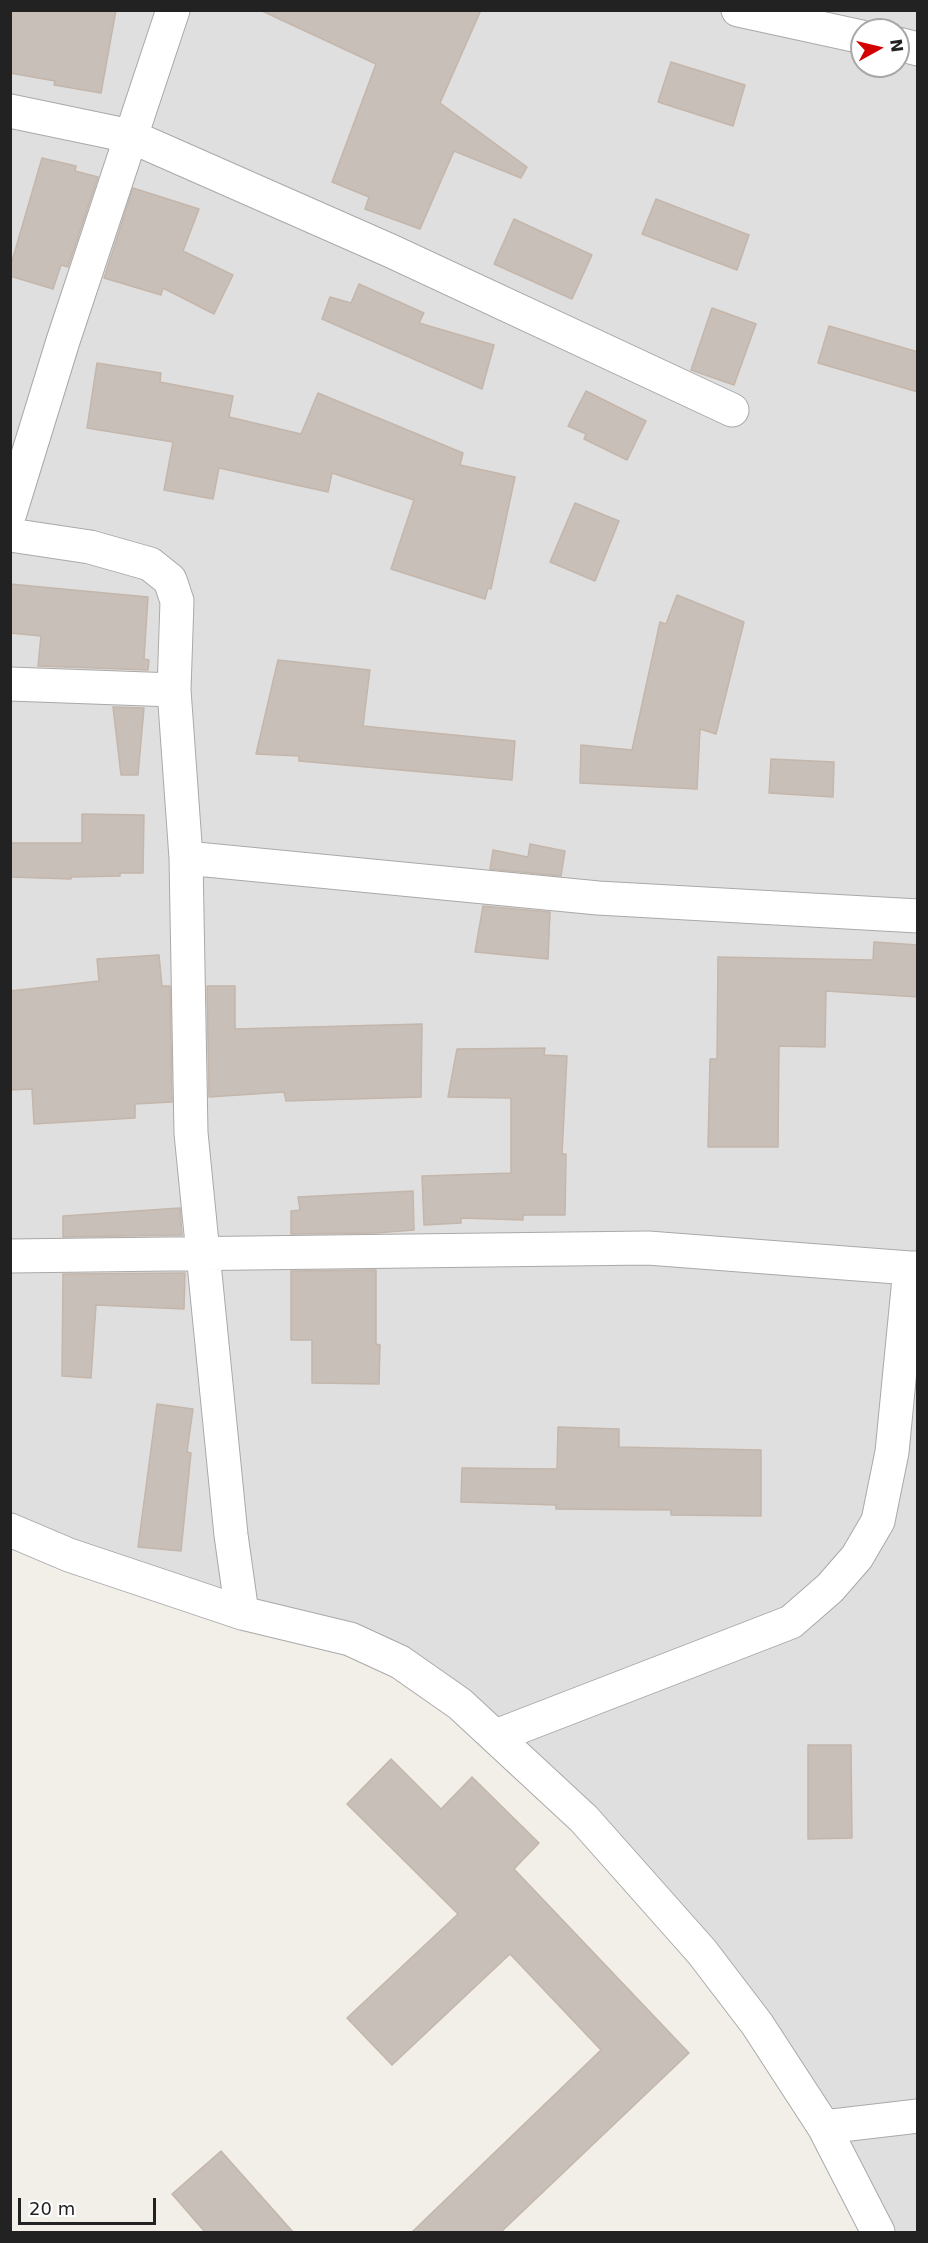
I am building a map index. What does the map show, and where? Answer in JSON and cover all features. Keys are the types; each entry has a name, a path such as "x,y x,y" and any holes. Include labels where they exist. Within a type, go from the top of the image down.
{"street":[{"path":"10,513 63,341 173,10"},
{"path":"738,10 850,34"},
{"path":"10,111 130,136 391,251 732,410"},
{"path":"10,535 90,547 150,564 170,580 177,601 174,690 186,858 191,1133 231,1535 242,1613"},
{"path":"10,684 174,690"},
{"path":"186,858 598,898 918,916"},
{"path":"10,1256 648,1248 914,1268 892,1452 878,1521 857,1557 830,1588 791,1622 496,1736"},
{"path":"10,1530 69,1555 242,1613 350,1639 400,1662 460,1704 584,1819 702,1952 757,2024 824,2127 878,2232"},
{"path":"824,2127 918,2116"}],"shaded area":[{"path":"10,11 917,11 917,2232 878,2232 702,1952 400,1662 11,1530"}],"building":[{"path":"10,10 116,10 101,93 54,85 55,81 10,73"},
{"path":"260,10 481,10 440,103 527,167 521,178 454,151 420,229 365,209 369,197 332,182 376,64"},
{"path":"671,62 745,85 733,126 658,102"},
{"path":"42,158 76,166 75,171 98,177 68,267 61,265 53,289 10,276 10,268"},
{"path":"133,188 199,209 183,251 233,275 214,314 163,288 161,295 104,278"},
{"path":"656,199 749,235 737,270 642,234"},
{"path":"514,219 592,255 572,299 494,264"},
{"path":"359,284 424,313 419,323 494,345 482,389 322,319 330,297 351,303"},
{"path":"712,308 756,324 734,385 691,370"},
{"path":"829,326 918,352 918,392 818,363"},
{"path":"97,363 161,373 160,382 233,396 229,417 301,434 318,393 463,453 460,465 515,477 491,589 488,588 485,599 391,569 414,500 332,473 328,492 219,468 213,499 164,490 173,442 87,428"},
{"path":"586,391 646,421 627,460 584,439 586,434 568,426"},
{"path":"575,503 619,521 595,581 550,562"},
{"path":"10,584 148,597 144,659 149,660 148,670 38,666 41,636 10,633"},
{"path":"677,595 744,622 716,734 700,729 697,789 580,783 581,745 632,750 660,622 666,624"},
{"path":"278,660 370,670 363,726 515,741 512,780 299,761 299,756 256,754"},
{"path":"113,707 144,708 138,775 121,775"},
{"path":"771,759 834,762 833,797 769,793"},
{"path":"82,814 144,815 143,873 71,877 71,879 10,877 10,843 82,843"},
{"path":"530,844 565,851 561,876 490,869 493,850 528,857"},
{"path":"483,906 550,912 548,959 475,952"},
{"path":"874,942 918,945 918,997 826,991 825,1047 779,1046 778,1147 708,1147 710,1059 717,1059 718,957 873,960"},
{"path":"159,955 162,986 170,986 172,1102 135,1104 135,1118 34,1124 32,1089 10,1090 10,991 99,981 97,959"},
{"path":"207,986 235,986 235,1029 422,1024 421,1097 286,1101 284,1092 209,1097"},
{"path":"545,1048 544,1055 567,1056 562,1154 566,1154 565,1215 523,1215 523,1220 461,1218 461,1223 424,1225 422,1176 511,1173 511,1098 448,1097 457,1049"},
{"path":"413,1191 414,1230 291,1234 291,1211 300,1210 298,1197"},
{"path":"180,1208 182,1235 63,1237 63,1216"},
{"path":"376,1270 376,1344 380,1345 379,1384 312,1383 312,1340 291,1340 291,1271"},
{"path":"185,1273 184,1309 96,1305 91,1378 62,1376 63,1274"},
{"path":"157,1404 193,1409 187,1452 191,1453 181,1551 138,1547"},
{"path":"558,1427 619,1429 619,1447 761,1450 761,1516 671,1515 671,1510 556,1509 556,1505 461,1502 462,1468 557,1469"},
{"path":"808,1745 851,1745 852,1838 808,1839"},
{"path":"391,1759 441,1809 472,1777 539,1843 514,1869 689,2053 501,2232 412,2232 601,2050 510,1954 392,2065 347,2018 458,1914 347,1804"},
{"path":"221,2151 293,2232 205,2232 172,2194"}]}
